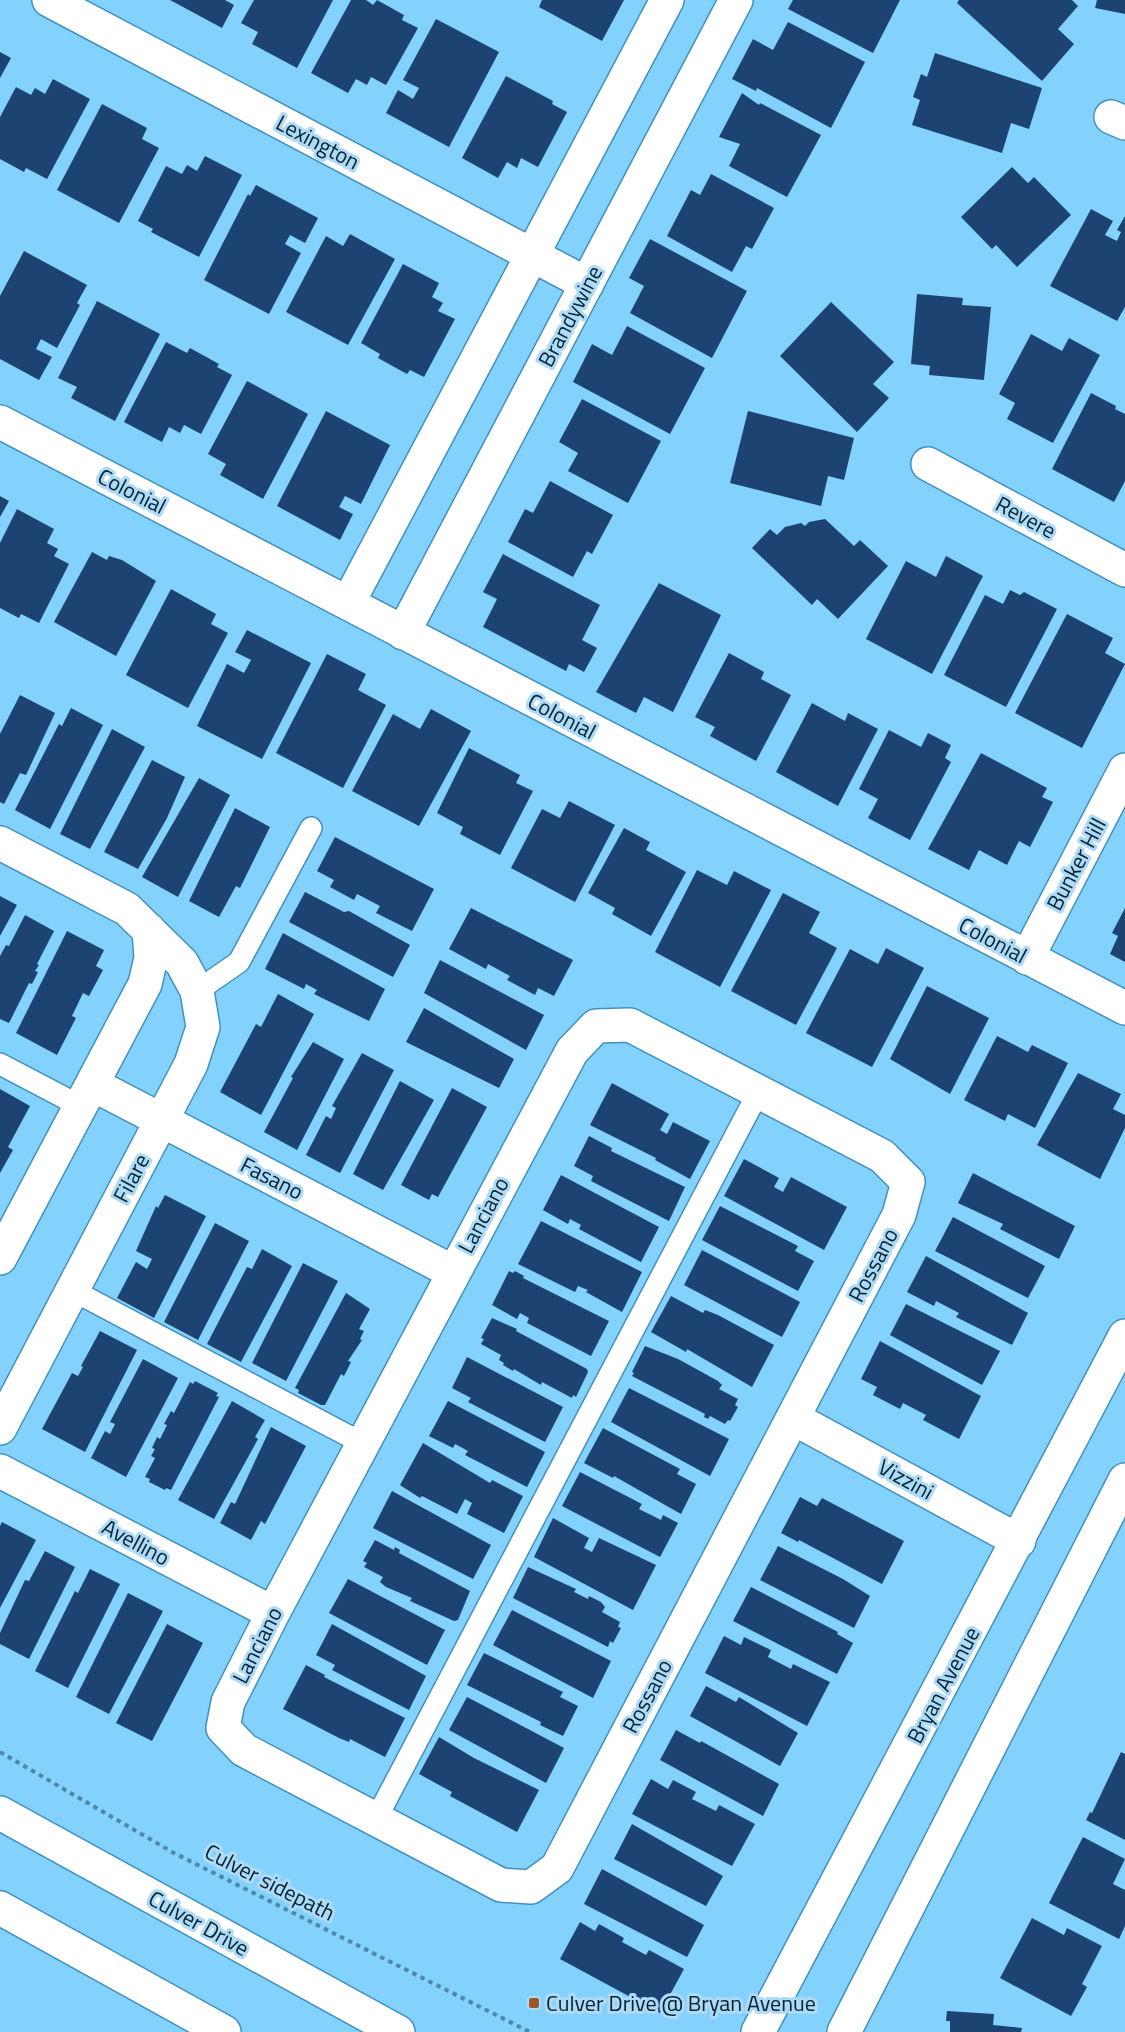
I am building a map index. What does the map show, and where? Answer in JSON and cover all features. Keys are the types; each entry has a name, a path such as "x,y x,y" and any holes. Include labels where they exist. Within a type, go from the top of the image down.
{"street":[{"name":"Lexington","path":"49,0 587,284"},
{"path":"348,603 667,0"},
{"name":"Brandywine","path":"404,633 736,0"},
{"name":"Colonial","path":"0,422 1125,1008"},
{"name":"Revere","path":"928,464 1125,570"},
{"name":"Bunker Hill","path":"1027,958 1125,770"},
{"name":"Filare","path":"0,843 127,909 182,963 197,991 202,1028 191,1064 0,1428"},
{"path":"0,1257 145,984 151,958 149,930"},
{"name":"Lanciano","path":"223,1728 228,1702 362,1443 572,1051 596,1026 630,1025 882,1156 908,1182"},
{"name":"Fasano","path":"86,1095 162,1120 453,1272"},
{"name":"Rossano","path":"223,1728 244,1750 501,1885 531,1887 557,1868 899,1215 908,1182"},
{"name":"Bryan Avenue","path":"758,2032 1019,1541 1125,1336"},
{"name":"Vizzini","path":"793,1418 1019,1541"},
{"name":"Avellino","path":"0,1471 273,1613"},
{"path":"844,2032 1125,1480"},
{"name":"Culver Drive","path":"0,1813 398,2032"},
{"path":"0,1908 224,2032"}],"lane":[{"path":"197,991 239,962 311,828"},
{"path":"0,1065 86,1095"},
{"path":"376,1819 759,1092"},
{"path":"72,1290 362,1443"}],"path":[{"name":"Culver sidepath","path":"0,1752 174,1853 530,2032"}],"building":[{"path":"170,0 225,0 234,5 222,28"},
{"path":"254,0 333,0 297,68 252,44 258,32 241,23"},
{"path":"351,0 366,0 373,5 377,0 404,15 402,20 418,28 386,85 371,77 367,85 356,79 348,93 311,73"},
{"path":"542,0 624,0 602,41 539,7"},
{"path":"793,0 900,0 873,53 788,9"},
{"path":"959,0 1072,0 1078,6 1058,29 1074,44 1042,81 957,3"},
{"path":"1097,0 1125,0 1125,14 1095,8"},
{"path":"436,19 499,52 449,147 386,113 398,90 413,99 419,88 403,80"},
{"path":"788,22 865,62 831,128 757,88 756,91 732,79 753,39 773,50"},
{"path":"0,52 11,58 0,78"},
{"path":"935,53 1042,88 1029,129 1011,123 1002,153 912,125 920,100 913,97 921,74 927,77"},
{"path":"506,76 553,101 552,104 567,112 538,167 521,158 517,168 507,162 498,178 462,158"},
{"path":"53,79 90,99 47,179 26,168 24,172 0,159 0,117 16,87 31,95 35,88 45,94"},
{"path":"742,93 759,105 760,103 821,135 787,197 729,166 740,144 719,137"},
{"path":"102,104 147,128 142,139 159,148 119,223 57,190"},
{"path":"205,156 242,175 199,257 151,232 153,229 138,221 166,166 182,174 187,165 197,171"},
{"path":"1012,167 1028,183 1034,177 1071,215 1017,267 996,245 992,249 961,217"},
{"path":"711,174 774,208 752,249 746,246 732,272 667,236 691,190 700,195"},
{"path":"256,185 318,218 305,243 290,235 285,244 301,253 269,314 204,280 248,194 250,196"},
{"path":"1091,209 1113,221 1105,235 1117,241 1121,232 1117,230 1125,216 1125,307 1117,321 1050,286"},
{"path":"350,234 395,259 348,345 286,312 326,236 343,246"},
{"path":"650,239 747,291 712,358 630,313 644,286 629,278"},
{"path":"24,251 87,285 77,303 80,305 57,348 41,339 36,349 52,357 39,380 0,359 0,296"},
{"path":"403,264 439,283 432,297 443,303 438,311 455,319 424,377 410,370 407,374 378,358 380,354 361,343"},
{"path":"917,294 963,298 962,305 991,307 984,380 929,375 930,366 911,364"},
{"path":"97,301 160,334 115,421 71,398 77,387 58,378"},
{"path":"831,302 894,362 873,384 889,398 857,432 780,356"},
{"path":"627,326 705,368 670,434 573,382 592,344 612,355"},
{"path":"1031,334 1062,351 1069,338 1100,355 1053,443 1007,419 1015,403 999,394"},
{"path":"166,342 187,353 190,348 219,364 217,367 232,375 201,434 184,425 180,433 169,427 162,442 124,422"},
{"path":"247,381 308,414 263,499 220,475 226,464 208,454"},
{"path":"1091,393 1116,406 1115,409 1125,414 1125,481 1114,502 1052,469"},
{"path":"582,399 661,441 628,503 568,471 578,453 559,442"},
{"path":"326,411 390,445 361,504 345,496 339,507 353,514 340,540 277,506"},
{"path":"748,411 854,438 844,480 828,476 821,506 730,483"},
{"path":"550,481 613,515 592,554 587,551 573,577 508,542 525,509 533,513"},
{"path":"0,496 9,501 0,517"},
{"path":"17,509 54,529 47,543 58,549 54,556 69,564 39,623 21,614 19,618 0,608 0,543"},
{"path":"825,519 854,546 860,540 888,566 838,619 817,599 812,605 752,548 770,529 777,535 785,527 801,523 805,526 809,522"},
{"path":"92,552 107,560 109,556 122,560 156,581 116,656 54,622"},
{"path":"503,554 600,605 582,640 597,648 584,672 569,664 566,671 483,627 497,599 483,592"},
{"path":"946,556 983,576 932,674 866,639 906,561 936,577"},
{"path":"659,583 721,615 673,712 644,697 636,713 596,692"},
{"path":"171,589 216,614 211,624 228,633 188,708 126,675"},
{"path":"1010,590 1020,595 1024,592 1057,609 1006,707 944,675 985,595 1003,604"},
{"path":"1067,614 1113,638 1105,653 1125,664 1082,748 1015,713"},
{"path":"247,630 311,663 262,759 197,726 227,664 244,673 251,660 235,652"},
{"path":"729,653 764,672 761,679 791,695 756,761 710,736 715,727 695,717"},
{"path":"327,654 366,674 358,690 386,705 343,788 276,753"},
{"path":"20,695 55,713 26,775 20,773 4,804 0,802 0,734"},
{"path":"812,703 845,721 848,713 878,729 838,806 776,772"},
{"path":"71,708 103,725 50,829 15,810 59,724 62,726"},
{"path":"431,709 471,731 419,826 352,791 393,714 420,729"},
{"path":"112,729 145,747 90,849 60,834"},
{"path":"889,730 921,747 928,733 951,745 945,758 951,762 910,840 868,818 878,799 859,789"},
{"path":"469,748 520,775 516,783 533,791 500,855 460,834 463,827 437,813"},
{"path":"981,753 1047,788 1042,797 1053,802 1030,847 1019,841 1007,865 979,850 969,870 928,849"},
{"path":"152,760 185,777 167,818 138,869 104,852"},
{"path":"199,778 230,795 178,897 142,877"},
{"path":"569,801 615,825 575,902 511,868 542,809 560,818"},
{"path":"235,808 270,827 240,888 236,886 219,917 189,901"},
{"path":"624,828 650,842 646,850 686,872 651,936 612,914 615,908 588,893"},
{"path":"335,837 434,889 412,931 376,913 380,906 357,894 354,900 330,887 334,880 317,871"},
{"path":"697,870 727,885 734,871 771,890 720,987 655,952"},
{"path":"305,892 344,912 349,911 410,945 393,977 289,922"},
{"path":"783,893 820,912 809,933 837,948 796,1025 731,991"},
{"path":"0,896 17,905 0,936"},
{"path":"471,908 573,960 554,996 538,988 535,995 507,980 510,976 488,964 486,969 449,949"},
{"path":"1125,908 1125,962 1110,954 1118,936 1112,933"},
{"path":"25,915 54,931 37,964 39,965 35,971 38,972 32,984 29,983 9,1023 0,1019 0,956 6,945 9,946"},
{"path":"67,931 104,950 96,966 103,970 89,996 83,993 72,1016 76,1018 57,1055 16,1033"},
{"path":"283,933 385,989 369,1021 314,994 317,990 306,984 304,989 265,969"},
{"path":"886,948 924,968 872,1067 806,1033 850,949 878,964"},
{"path":"440,960 544,1015 526,1050 424,993"},
{"path":"927,986 989,1018 950,1094 890,1059"},
{"path":"278,994 314,1014 261,1115 220,1092 256,1024 261,1027"},
{"path":"424,1008 514,1059 499,1088 406,1042"},
{"path":"997,1036 1028,1052 1032,1045 1068,1063 1035,1128 1008,1114 1005,1121 964,1100"},
{"path":"313,1042 344,1059 297,1150 264,1132 293,1078 291,1077"},
{"path":"362,1053 394,1070 340,1173 306,1155 326,1116 331,1119 336,1108 332,1106"},
{"path":"1078,1073 1121,1094 1113,1109 1125,1115 1125,1128 1100,1179 1037,1145"},
{"path":"400,1081 434,1100 383,1190 353,1174"},
{"path":"612,1083 669,1114 660,1130 667,1134 673,1122 710,1141 690,1179 655,1160 656,1158 590,1125"},
{"path":"452,1088 487,1107 438,1197 432,1194 429,1200 401,1185"},
{"path":"0,1089 30,1106 8,1147 13,1150 0,1173"},
{"path":"589,1136 612,1148 611,1151 685,1187 669,1221 591,1181 593,1176 574,1166"},
{"path":"744,1159 779,1178 774,1187 783,1192 791,1177 847,1207 824,1250 724,1196"},
{"path":"973,1173 1075,1226 1059,1259 1000,1229 1003,1224 958,1203"},
{"path":"561,1175 659,1227 641,1262 579,1229 581,1225 570,1219 568,1224 543,1210"},
{"path":"165,1195 206,1216 154,1318 117,1298 136,1262 147,1269 152,1259 136,1251 156,1206 158,1208"},
{"path":"720,1206 798,1246 795,1251 814,1261 798,1291 702,1240"},
{"path":"953,1217 1045,1266 1028,1298 935,1251"},
{"path":"541,1221 642,1272 622,1312 586,1292 588,1290 578,1286 575,1292 518,1264"},
{"path":"215,1223 249,1241 198,1340 164,1322"},
{"path":"262,1249 292,1266 241,1362 207,1344 247,1267 252,1269"},
{"path":"702,1250 800,1302 782,1337 684,1285"},
{"path":"926,1256 1028,1313 1012,1345 956,1317 959,1313 936,1301 934,1306 907,1292"},
{"path":"303,1263 338,1281 286,1381 252,1363"},
{"path":"509,1271 513,1273 515,1271 524,1276 523,1278 609,1321 591,1356 527,1323 529,1318 520,1313 517,1319 492,1305"},
{"path":"346,1293 370,1309 359,1329 364,1331 360,1339 362,1340 348,1361 351,1362 344,1376 341,1374 325,1405 321,1405 298,1393 299,1390 295,1388"},
{"path":"671,1296 703,1313 705,1310 718,1315 774,1345 752,1387 687,1349 686,1352 651,1332"},
{"path":"906,1304 1000,1351 982,1385 890,1335"},
{"path":"492,1318 517,1329 516,1331 587,1369 588,1372 576,1397 573,1395 572,1398 542,1382 541,1385 503,1365 504,1363 499,1360 501,1355 481,1344 484,1339 481,1338"},
{"path":"100,1331 137,1350 85,1452 42,1429 72,1373 78,1376"},
{"path":"880,1341 981,1396 959,1439 923,1420 926,1415 903,1403 900,1409 873,1395 877,1387 861,1379"},
{"path":"645,1346 678,1359 718,1381 722,1385 719,1389 738,1399 735,1405 738,1407 730,1421 728,1420 725,1424 710,1416 708,1419 704,1417 705,1414 632,1376"},
{"path":"467,1357 563,1407 545,1442 468,1402 471,1398 452,1388"},
{"path":"143,1359 178,1378 126,1477 91,1458 105,1431 110,1434 115,1424 110,1422"},
{"path":"195,1381 218,1393 216,1396 219,1397 171,1490 166,1488 165,1490 149,1482 150,1479 145,1477 155,1458 151,1456 155,1449 152,1448 157,1437 160,1439 171,1411 174,1413 190,1382 193,1384"},
{"path":"629,1388 729,1439 710,1476 611,1422"},
{"path":"232,1401 265,1420 255,1437 258,1439 214,1519 178,1500"},
{"path":"448,1401 545,1452 527,1487 465,1455 468,1451 455,1444 453,1448 429,1436"},
{"path":"271,1427 306,1446 265,1524 261,1521 251,1540 220,1523 231,1502 235,1504"},
{"path":"603,1428 680,1469 677,1474 696,1484 681,1514 614,1476 613,1478 584,1463"},
{"path":"423,1443 490,1483 492,1480 523,1496 504,1533 467,1514 472,1503 465,1499 457,1514 422,1496 420,1498 400,1485"},
{"path":"580,1472 642,1504 639,1509 661,1520 663,1515 678,1523 660,1557 562,1506"},
{"path":"392,1491 491,1545 473,1579 373,1528"},
{"path":"800,1497 817,1506 822,1498 904,1541 882,1584 799,1540 798,1542 781,1533"},
{"path":"553,1518 589,1538 584,1548 592,1552 599,1538 656,1565 633,1610 534,1557"},
{"path":"2,1522 36,1540 0,1608 0,1526"},
{"path":"375,1540 394,1550 395,1547 400,1550 399,1553 470,1591 458,1620 454,1621 410,1601 412,1598 386,1587 380,1582 383,1577 364,1567 367,1563 363,1561"},
{"path":"778,1546 843,1579 870,1596 854,1628 760,1580"},
{"path":"45,1551 75,1567 29,1659 0,1644 0,1633 25,1580 29,1581"},
{"path":"528,1567 576,1589 574,1592 588,1599 589,1596 601,1602 605,1607 602,1612 620,1622 618,1627 621,1628 613,1643 610,1641 608,1647 513,1598"},
{"path":"90,1569 120,1584 68,1688 35,1671 75,1591 78,1593"},
{"path":"348,1579 445,1630 427,1665 329,1613"},
{"path":"751,1587 838,1632 837,1634 853,1643 837,1674 733,1621"},
{"path":"128,1593 163,1611 109,1714 76,1697"},
{"path":"512,1610 611,1661 593,1698 493,1645"},
{"path":"167,1624 203,1643 152,1741 116,1723"},
{"path":"332,1624 426,1676 409,1710 332,1670 335,1665 316,1655"},
{"path":"724,1636 741,1645 744,1637 771,1650 768,1657 791,1669 793,1664 830,1682 807,1726 705,1673"},
{"path":"484,1653 563,1692 560,1697 578,1706 563,1736 540,1725 541,1722 467,1685"},
{"path":"306,1665 325,1675 324,1677 405,1718 385,1757 350,1739 349,1742 339,1738 283,1709"},
{"path":"706,1686 736,1702 739,1697 798,1733 780,1766 690,1716"},
{"path":"467,1697 564,1748 546,1783 449,1730"},
{"path":"676,1730 700,1743 701,1741 779,1784 763,1816 660,1760"},
{"path":"439,1737 474,1758 539,1790 517,1832 450,1796 452,1792 419,1774"},
{"path":"1121,1752 1125,1754 1125,1840 1086,1820 1090,1812 1092,1813"},
{"path":"651,1779 668,1789 673,1780 696,1792 692,1799 716,1811 719,1805 755,1824 732,1866 632,1814"},
{"path":"632,1824 723,1876 706,1906 614,1859"},
{"path":"1083,1837 1125,1859 1113,1884 1125,1890 1125,1926 1119,1939 1049,1903"},
{"path":"602,1869 704,1925 687,1957 584,1904"},
{"path":"1032,1918 1064,1935 1067,1928 1102,1946 1082,1984 1087,1987 1071,2016 1000,1978"},
{"path":"580,1922 595,1931 599,1924 624,1938 622,1942 646,1955 649,1950 684,1969 660,2013 560,1959"},
{"path":"947,2011 994,2014 993,2025 1022,2028 1021,2032 950,2032 950,2021 946,2021"}],"place":[{"name":"Culver Drive @ Bryan Avenue","path":"534,2003"}]}
